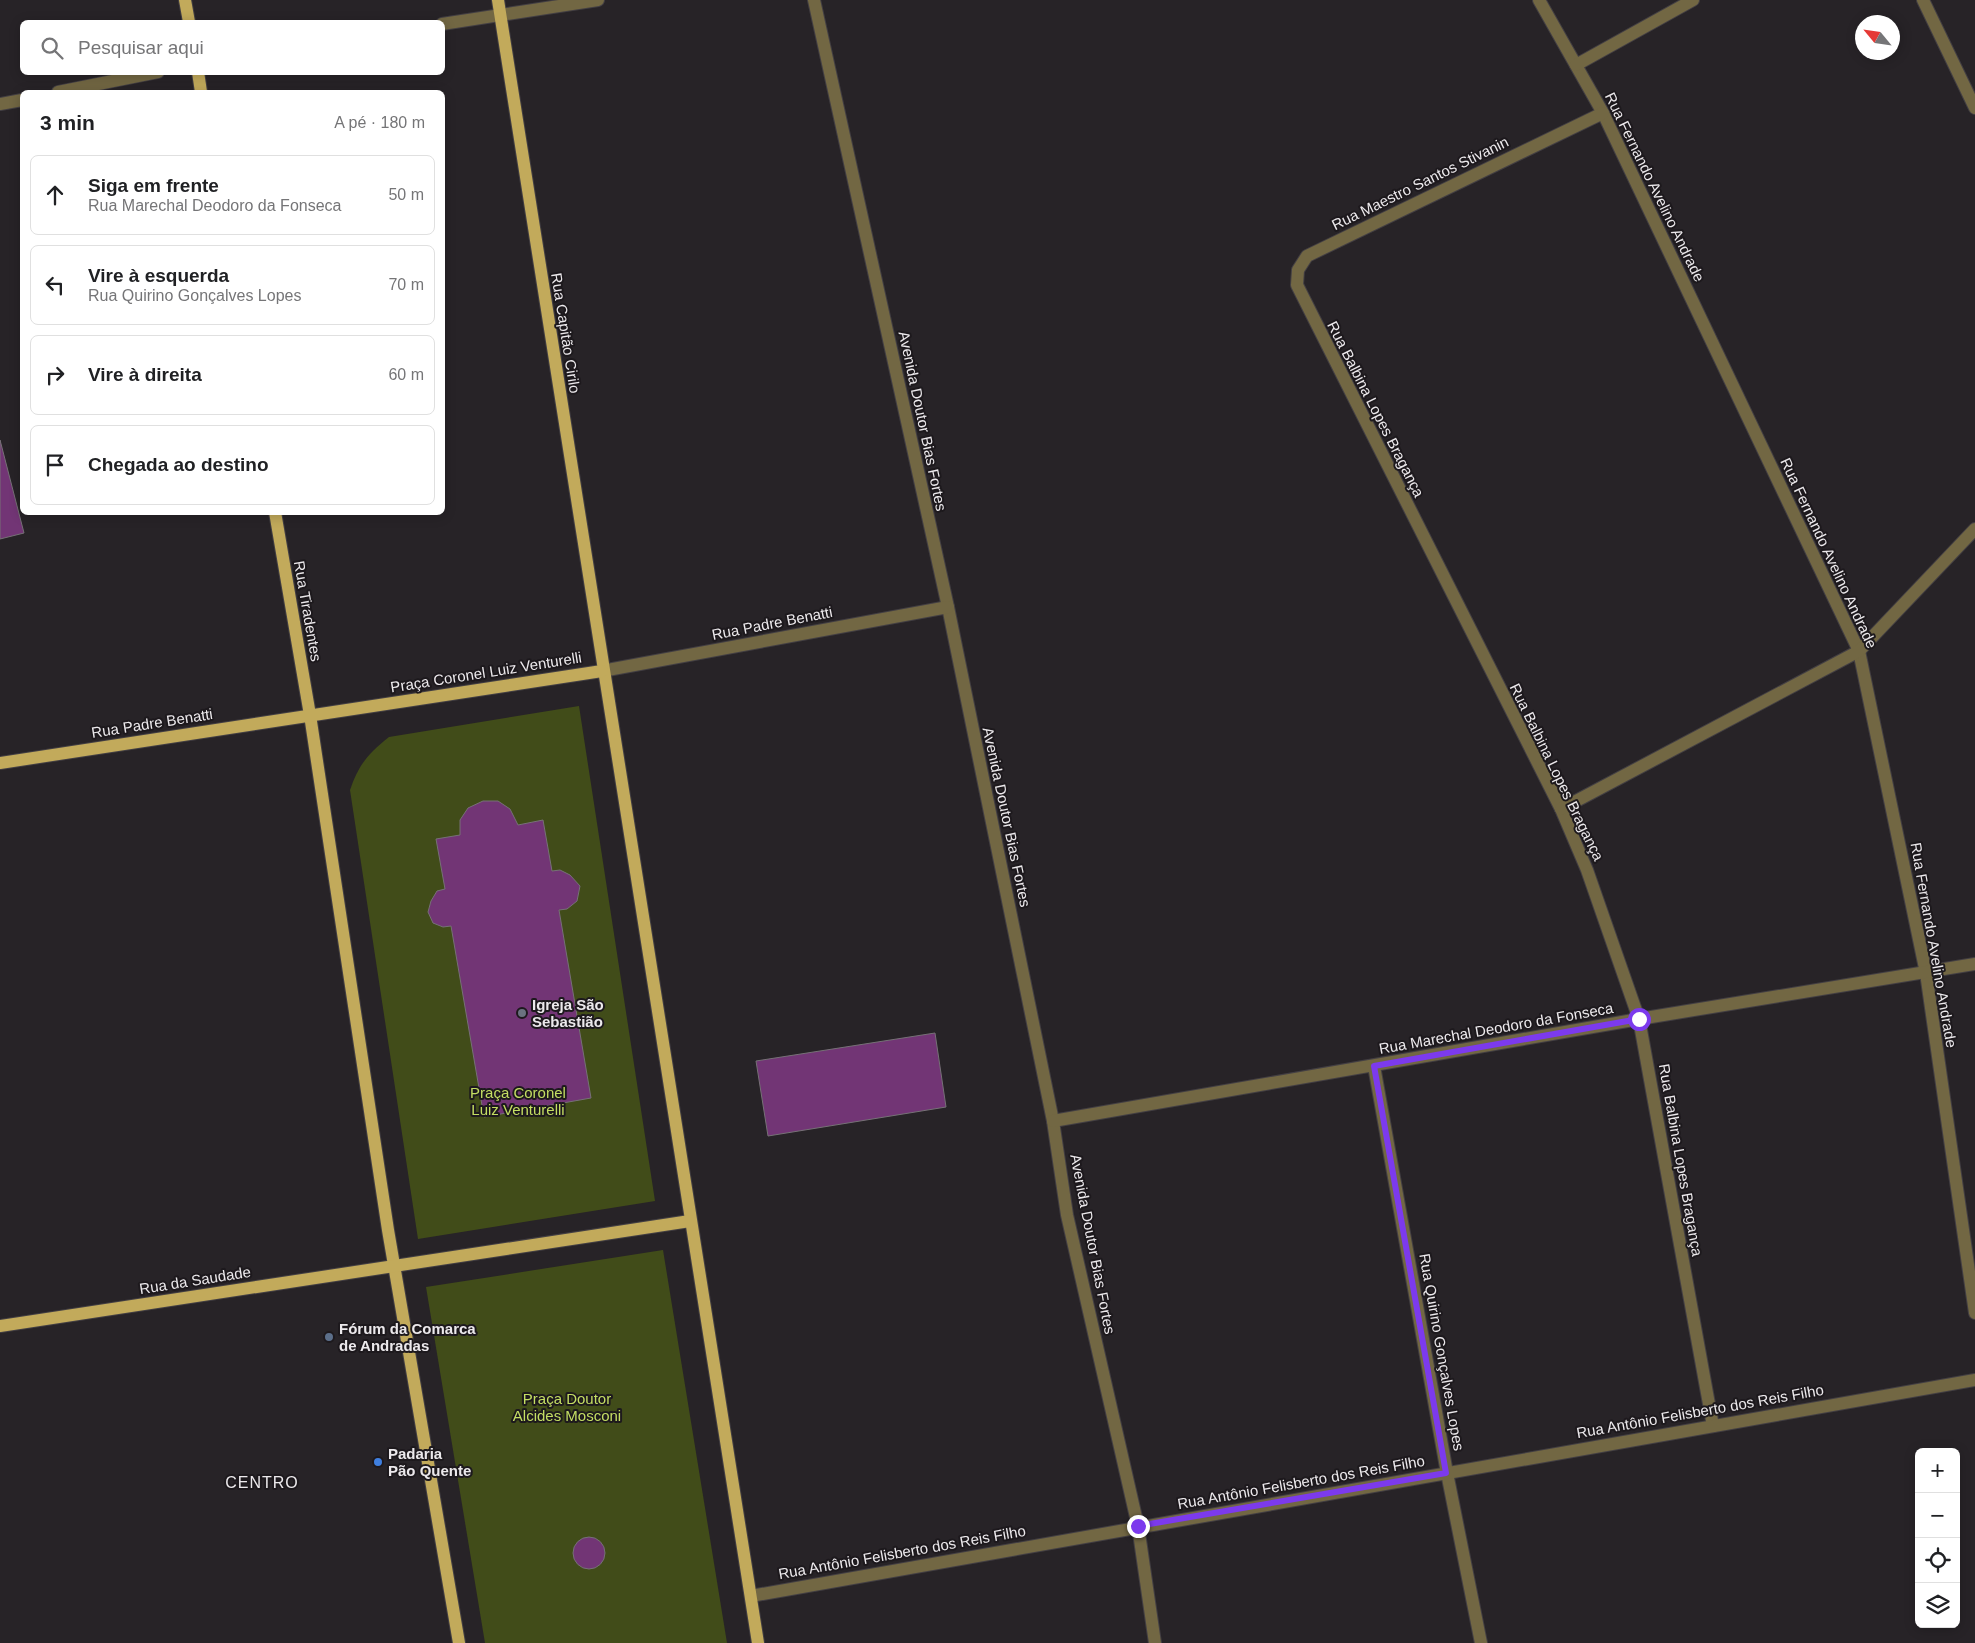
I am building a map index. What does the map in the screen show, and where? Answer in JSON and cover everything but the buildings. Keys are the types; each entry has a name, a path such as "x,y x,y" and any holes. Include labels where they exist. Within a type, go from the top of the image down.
{"main road":[{"path":"185,0 189,20"},
{"name":"Rua Capitão Cirilo","path":"498,0 602,671"},
{"path":"198,75 201,90"},
{"name":"Rua Tiradentes","path":"276,515 310,715"},
{"name":"Praça Coronel Luiz Venturelli","path":"310,715 602,671 690,1221"},
{"path":"310,715 394,1266 459,1643"},
{"name":"Rua Padre Benatti","path":"0,763 310,715"},
{"path":"394,1266 690,1221 758,1643"},
{"name":"Rua da Saudade","path":"0,1326 394,1266"}],"street":[{"path":"445,24 598,0"},
{"name":"Avenida Doutor Bias Fortes","path":"814,0 948,607 1053,1121 1067,1215 1138,1526 1155,1643"},
{"name":"Rua Fernando Avelino Andrade","path":"1539,0 1603,113 1859,650 1926,973 1975,1313"},
{"path":"1576,65 1693,0"},
{"path":"1923,0 1975,108"},
{"path":"68,90 143,75"},
{"path":"0,104 20,100"},
{"name":"Rua Maestro Santos Stivanin","path":"1309,312 1297,285 1298,270 1308,256 1603,113"},
{"name":"Rua Balbina Lopes Bragança","path":"1309,312 1561,809 1587,870 1639,1019 1712,1426"},
{"path":"1561,809 1859,650 1975,529"},
{"name":"Rua Padre Benatti","path":"602,671 948,607"},
{"name":"Rua Marechal Deodoro da Fonseca","path":"1053,1121 1639,1019 1975,964"},
{"name":"Rua Quirino Gonçalves Lopes","path":"1374,1066 1446,1473 1481,1643"},
{"name":"Rua Antônio Felisberto dos Reis Filho","path":"751,1596 1138,1526 1975,1380"}],"green space":[{"name":"Praça Coronel Luiz Venturelli","path":"579,706 655,1201 418,1239 350,790 365,760 389,737"},
{"name":"Praça Doutor Alcides Mosconi","path":"663,1250 727,1643 485,1643 426,1287"}],"place":[{"name":"Igreja São Sebastião","path":"522,1013"},
{"name":"Fórum da Comarca de Andradas","path":"329,1337"},
{"name":"Padaria Pão Quente","path":"378,1462"}],"district":[{"name":"CENTRO","path":"262,1482"}],"route":[{"path":"1138,1526 1446,1473 1374,1066 1639,1019"}]}
